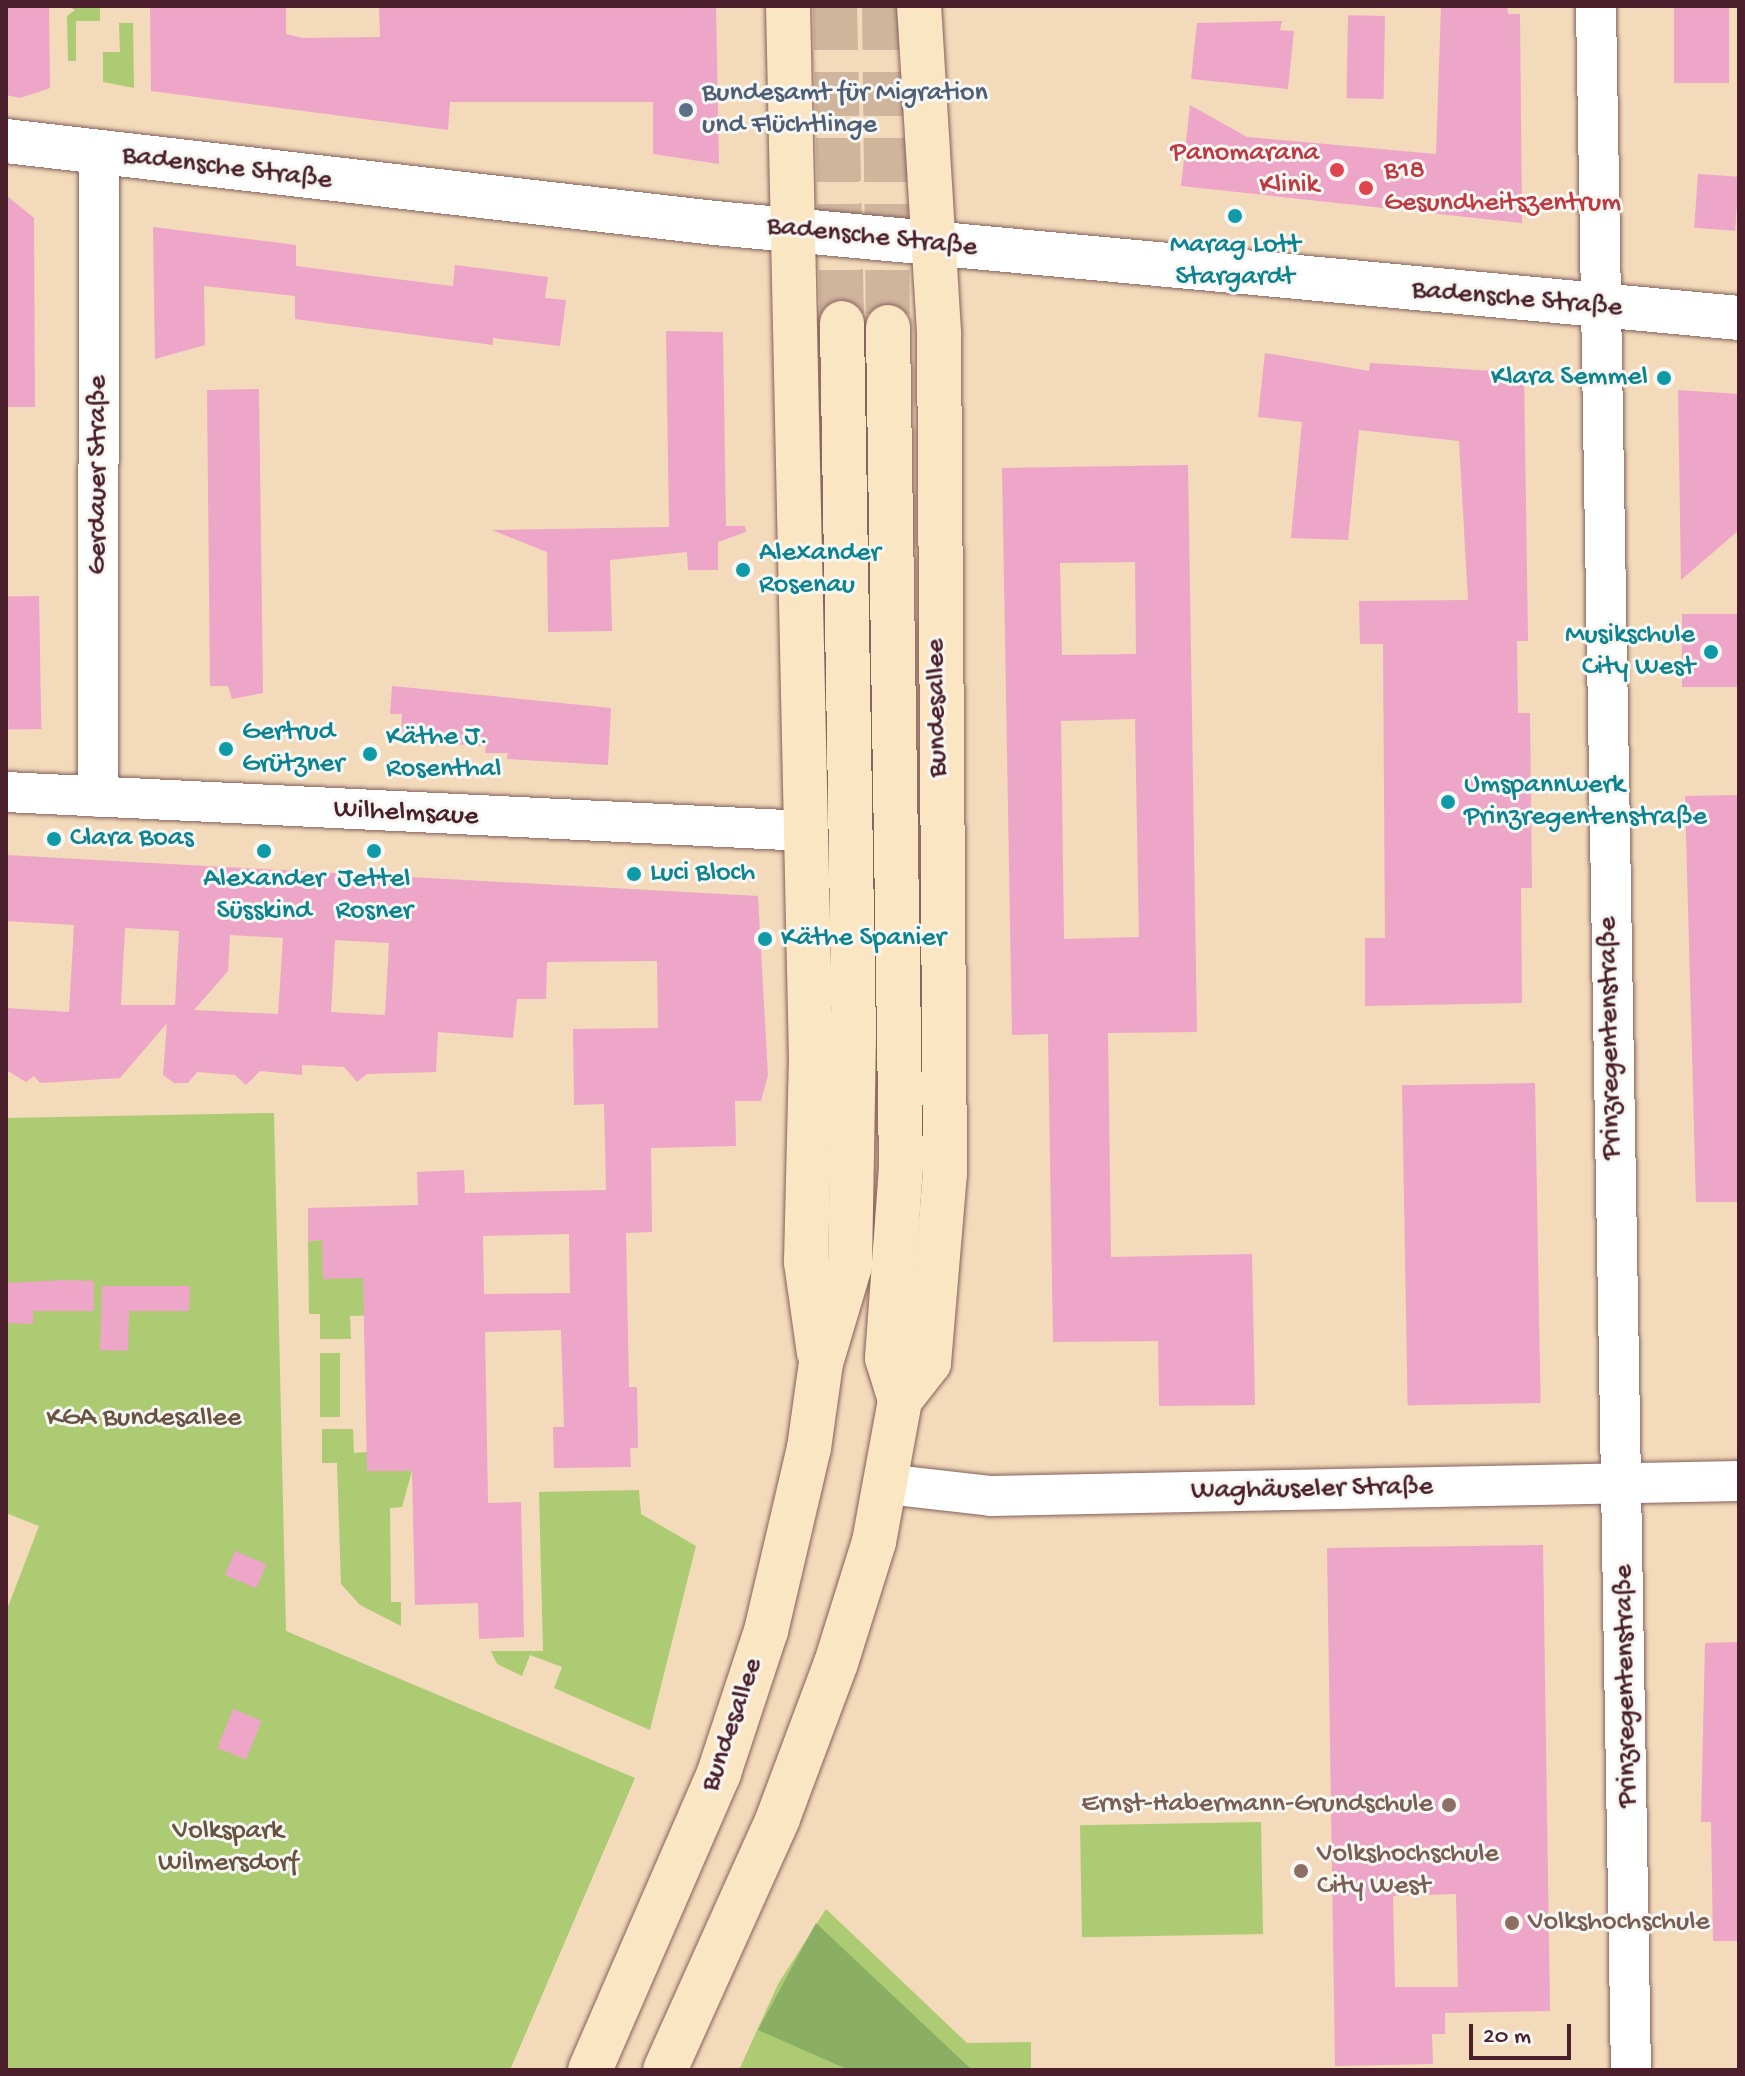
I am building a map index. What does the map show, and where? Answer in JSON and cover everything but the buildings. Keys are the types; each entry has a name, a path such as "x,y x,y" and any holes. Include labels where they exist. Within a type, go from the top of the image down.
{"main road":[{"name":"Bundesallee","path":"788,6 806,831 806,1262 821,1363"},
{"name":"Bundesallee","path":"900,1400 929,1363 945,1173 936,604 942,457 919,6"},
{"name":"Bundesallee","path":"590,2070 719,1773 766,1631 809,1448 821,1363 850,1266 855,1174 842,323"},
{"name":"Bundesallee","path":"665,2070 778,1818 862,1584 886,1484 900,1400 887,1358 901,1167 888,327"}],"street":[{"name":"Prinzregentenstraße","path":"1596,6 1631,2070"},
{"name":"Badensche Straße","path":"6,141 795,231 1739,318"},
{"name":"Gerdauer Straße","path":"98,797 99,153"},
{"name":"Wilhelmsaue","path":"6,792 806,831"},
{"name":"Waghäuseler Straße","path":"886,1484 991,1496 1739,1481"}],"green space":[{"path":"68,6 100,6 100,21 76,21 76,61 68,61 67,16 75,10"},
{"path":"119,23 133,23 134,88 103,82 103,52 120,52"},
{"name":"Volkspark Wilmersdorf","path":"274,1113 286,1631 635,1778 510,2070 6,2070 6,1612 39,1526 6,1513 6,1118"},
{"path":"322,1240 382,1277 383,1315 350,1316 351,1339 320,1339 320,1314 309,1314 308,1241"},
{"path":"320,1353 340,1353 340,1417 320,1417"},
{"path":"322,1429 353,1429 354,1453 367,1452 368,1471 412,1471 402,1507 390,1508 391,1602 401,1602 401,1626 360,1605 341,1584 337,1463 322,1463"},
{"path":"639,1490 641,1514 696,1546 650,1730 554,1688 562,1667 530,1655 522,1676 497,1664 491,1651 543,1651 539,1492"},
{"path":"1261,1822 1263,1934 1082,1937 1080,1825"},
{"path":"826,1909 967,2043 1031,2042 1031,2070 739,2070 778,1984"},
{"path":"816,1923 972,2070 849,2070 758,2030"}],"tunnel":[{"path":"835,6 842,323"},
{"path":"884,6 888,327"}],"place":[{"name":"Bundesamt für Migration und Flüchtlinge","path":"686,110"},
{"name":"Panomarana Klinik","path":"1337,170"},
{"name":"B18 Gesundheitszentrum","path":"1366,188"},
{"name":"Marag Lott Stargardt","path":"1235,216"},
{"name":"Klara Semmel","path":"1664,378"},
{"name":"Alexander Rosenau","path":"743,570"},
{"name":"Musikschule City West","path":"1711,652"},
{"name":"Gertrud Grützner","path":"226,749"},
{"name":"Käthe J. Rosenthal","path":"370,754"},
{"name":"Umspannwerk Prinzregentenstraße","path":"1448,802"},
{"name":"Clara Boas","path":"54,839"},
{"name":"Alexander Süsskind","path":"264,851"},
{"name":"Jettel Rosner","path":"374,851"},
{"name":"Luci Bloch","path":"634,874"},
{"name":"Käthe Spanier","path":"765,939"},
{"name":"Ernst-Habermann-Grundschule","path":"1449,1805"},
{"name":"Volkshochschule City West","path":"1301,1871"},
{"name":"Volkshochschule","path":"1512,1923"}],"park label":[{"name":"KGA Bundesallee","path":"144,1419"}]}
